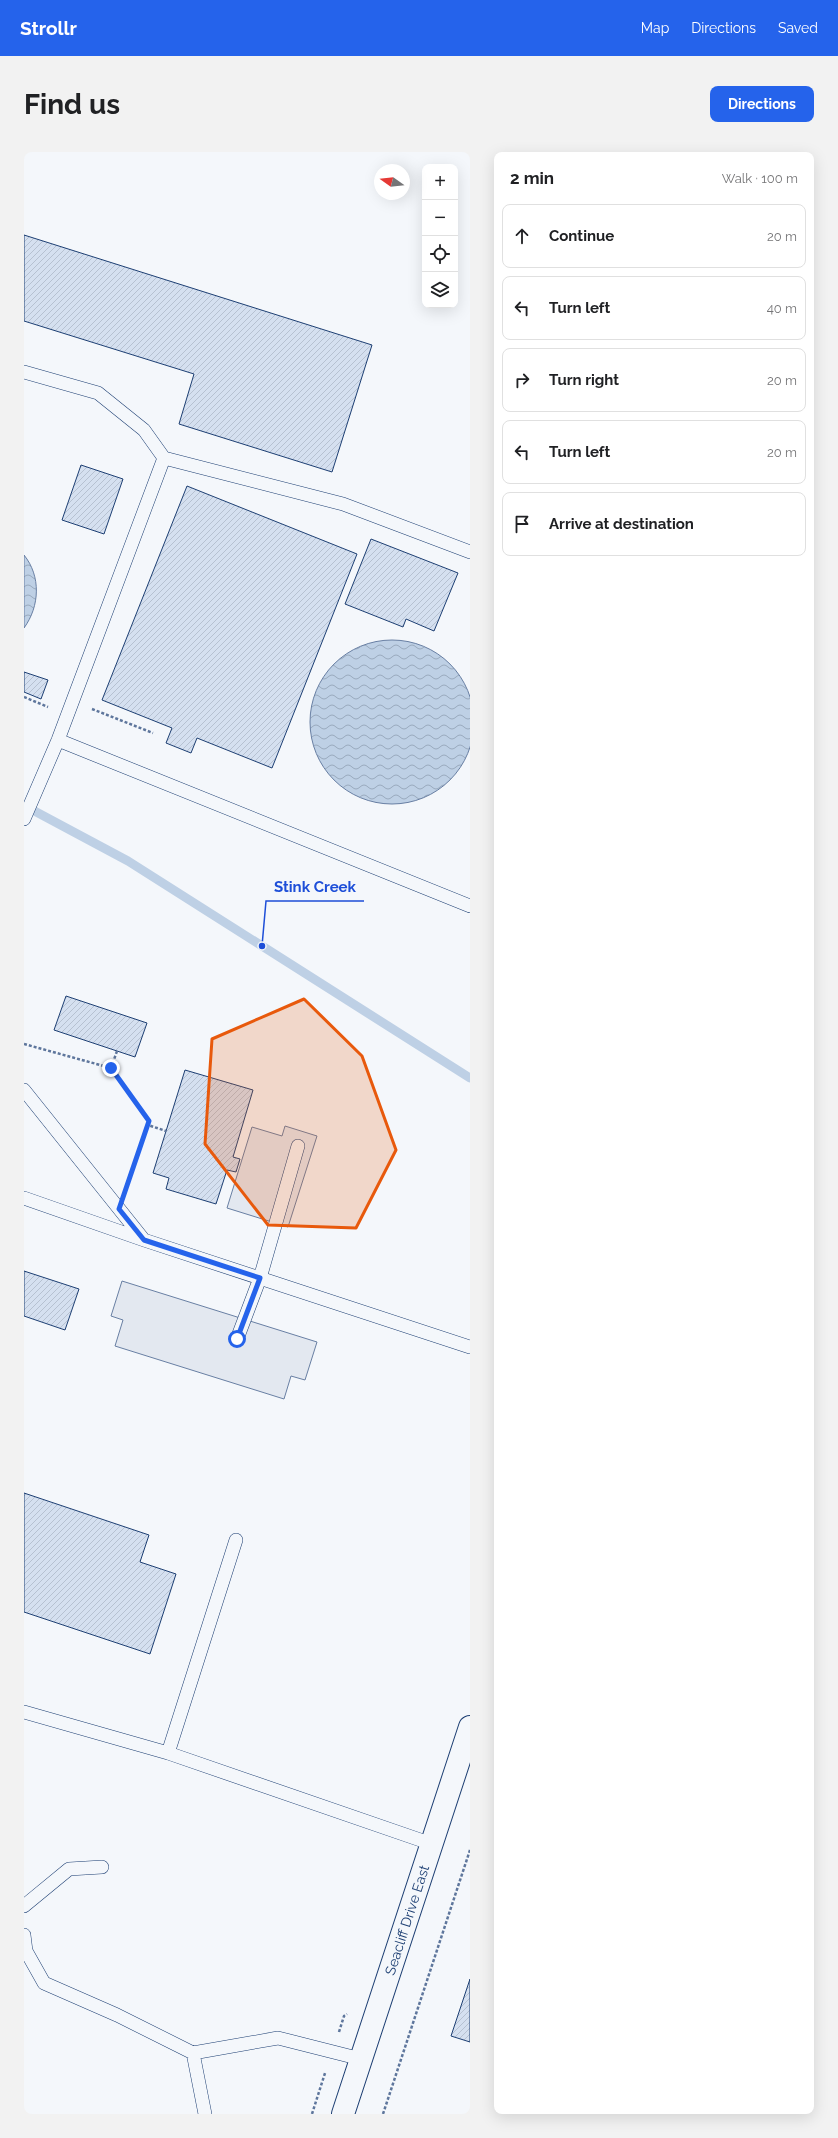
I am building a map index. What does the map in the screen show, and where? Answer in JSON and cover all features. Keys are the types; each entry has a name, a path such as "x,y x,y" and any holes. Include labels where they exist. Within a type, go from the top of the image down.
{"main road":[{"name":"Seacliff Drive East","path":"343,2114 470,1726"}],"lane":[{"path":"24,372 98,393 144,430 164,458 344,504 470,552"},
{"path":"24,819 58,740 164,458"},
{"path":"58,740 470,906"},
{"path":"24,1090 144,1240"},
{"path":"237,1339 260,1278 298,1146"},
{"path":"24,1198 144,1240 470,1347"},
{"path":"168,1753 236,1540"},
{"path":"24,1712 168,1753 432,1844"},
{"path":"24,1906 69,1869 102,1867"},
{"path":"24,1935 26,1951 44,1983 117,2015 193,2053 278,2038 361,2059"},
{"path":"193,2053 205,2114"}],"path":[{"path":"73,701 153,733"},
{"path":"24,1044 111,1068 149,1121 119,1209"},
{"path":"111,1068 117,1051"},
{"path":"148,1125 166,1131"},
{"path":"383,2114 470,1850"},
{"path":"312,2114 313,2110"}],"highlighted area":[{"path":"304,999 362,1056 396,1150 356,1228 268,1225 205,1144 212,1039"}],"shaded area":[{"path":"285,1126 317,1136 288,1227 227,1208 252,1127 282,1136"},
{"path":"122,1281 317,1342 305,1380 291,1376 284,1399 115,1346 123,1320 111,1316"}],"water":[{"path":"24,555 30,563 36,582 36,601 24,628"},
{"path":"384,640 400,640 423,646 438,654 450,664 460,676 468,691 474,714 474,730 468,753 460,768 450,780 438,790 423,798 400,804 384,804 361,798 346,790 334,780 324,768 314,746 310,730 310,714 316,691 324,676 334,664 346,654 368,644"}],"building":[{"path":"24,235 372,345 332,472 179,424 194,374 24,321"},
{"path":"81,465 123,479 104,534 62,520"},
{"path":"187,486 357,554 272,768 197,738 191,753 166,743 172,728 102,700"},
{"path":"371,539 458,573 434,631 406,619 403,627 345,604"},
{"path":"24,672 48,680 41,699 24,692"},
{"path":"66,996 147,1023 135,1057 54,1030"},
{"path":"185,1070 253,1090 233,1157 240,1159 236,1172 227,1170 216,1204 166,1189 169,1178 153,1173"},
{"path":"24,1271 79,1289 65,1330 24,1316"},
{"path":"24,1493 149,1535 140,1562 176,1574 150,1654 24,1612"},
{"path":"470,1979 470,2042 451,2036"}],"waterway":[{"path":"25,806 128,861 470,1078"}],"place":[{"name":"Stink Creek","path":"262,946"}],"route":[{"path":"111,1068 149,1121 119,1209 144,1240 260,1278 237,1339"}]}
